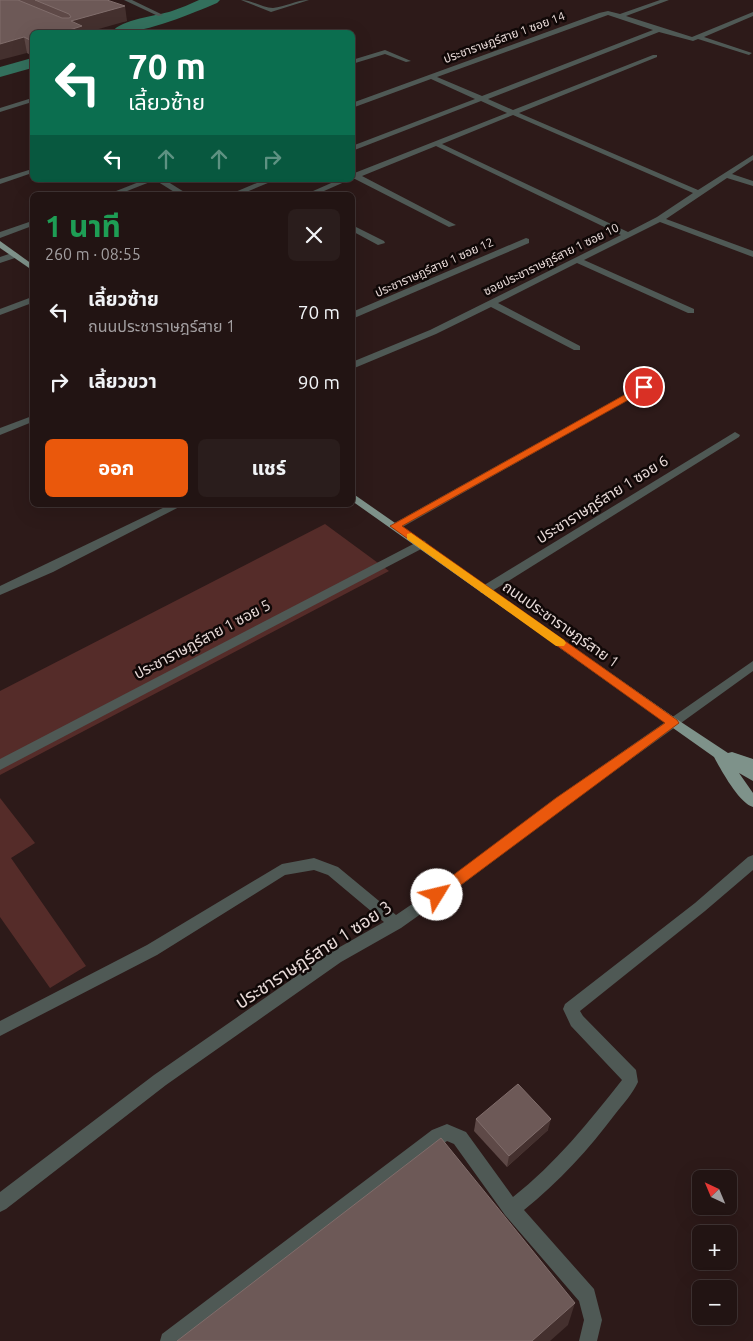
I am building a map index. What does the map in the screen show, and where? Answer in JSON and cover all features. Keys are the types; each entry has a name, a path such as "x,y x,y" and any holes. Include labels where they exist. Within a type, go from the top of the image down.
{"main road":[{"path":"0,244 30,266"},
{"name":"ถนนประชาราษฎร์สาย 1","path":"355,498 673,723 753,776"},
{"path":"718,753 753,764"},
{"path":"718,753 741,788 753,802"}],"street":[{"path":"127,0 160,15"},
{"path":"244,0 271,10 306,0"},
{"name":"ประชาราษฎร์สาย 1 ซอย 14","path":"355,105 601,14 608,13 620,16 666,0"},
{"path":"620,16 688,39 698,37 753,14"},
{"path":"745,18 753,20"},
{"path":"355,148 659,30"},
{"path":"698,37 748,53"},
{"path":"355,61 385,52 408,61"},
{"path":"355,176 514,114 655,56"},
{"path":"431,77 699,193"},
{"path":"0,110 30,101"},
{"path":"437,144 628,235"},
{"name":"ซอยประชาราษฎร์สาย 1 ซอย 10","path":"355,365 433,332 660,219 753,157"},
{"path":"0,182 30,172"},
{"path":"726,175 753,184"},
{"path":"355,176 452,225"},
{"path":"118,192 146,182"},
{"path":"162,182 180,192"},
{"path":"240,192 266,182"},
{"path":"315,192 340,182"},
{"path":"660,219 753,254"},
{"path":"0,235 30,224"},
{"path":"355,229 381,243"},
{"name":"ประชาราษฎร์สาย 1 ซอย 12","path":"355,315 526,241"},
{"path":"0,260 15,255"},
{"path":"578,260 691,311"},
{"path":"0,312 30,301"},
{"path":"490,303 577,348"},
{"path":"395,526 644,387"},
{"path":"0,432 30,420"},
{"name":"ประชาราษฎร์สาย 1 ซอย 6","path":"484,590 735,435"},
{"path":"0,591 174,507"},
{"name":"ประชาราษฎร์สาย 1 ซอย 5","path":"0,765 421,544"},
{"name":"ประชาราษฎร์สาย 1 ซอย 3","path":"0,1203 160,1080 336,957 396,923 451,885 560,802 753,664"},
{"path":"511,1209 535,1191 589,1137 630,1082 630,1076 577,1021 571,1009 700,907 753,861"},
{"path":"0,1029 152,950 282,870 314,864 333,872 396,923"},
{"path":"170,1341 438,1136 447,1132 460,1138 511,1209 587,1296 593,1320 588,1341"}],"shaded area":[{"path":"325,524 389,571 0,775 0,691"},
{"path":"0,798 35,843 11,858 86,966 50,988 0,917"}],"building":[{"path":"0,0 18,0 62,18 71,17 69,14 35,0 107,0 125,6 71,21 82,26 69,30 30,30 30,40 24,37 0,44"},
{"path":"518,1084 551,1119 509,1156 476,1119"},
{"path":"441,1138 575,1303 532,1341 177,1341"}],"waterway":[{"path":"125,30 136,25 178,14 212,0"},
{"path":"0,72 30,64"}],"slow traffic":[{"path":"411,537 560,643"}],"route":[{"path":"437,895 560,802 673,723 395,526 644,387"}]}
